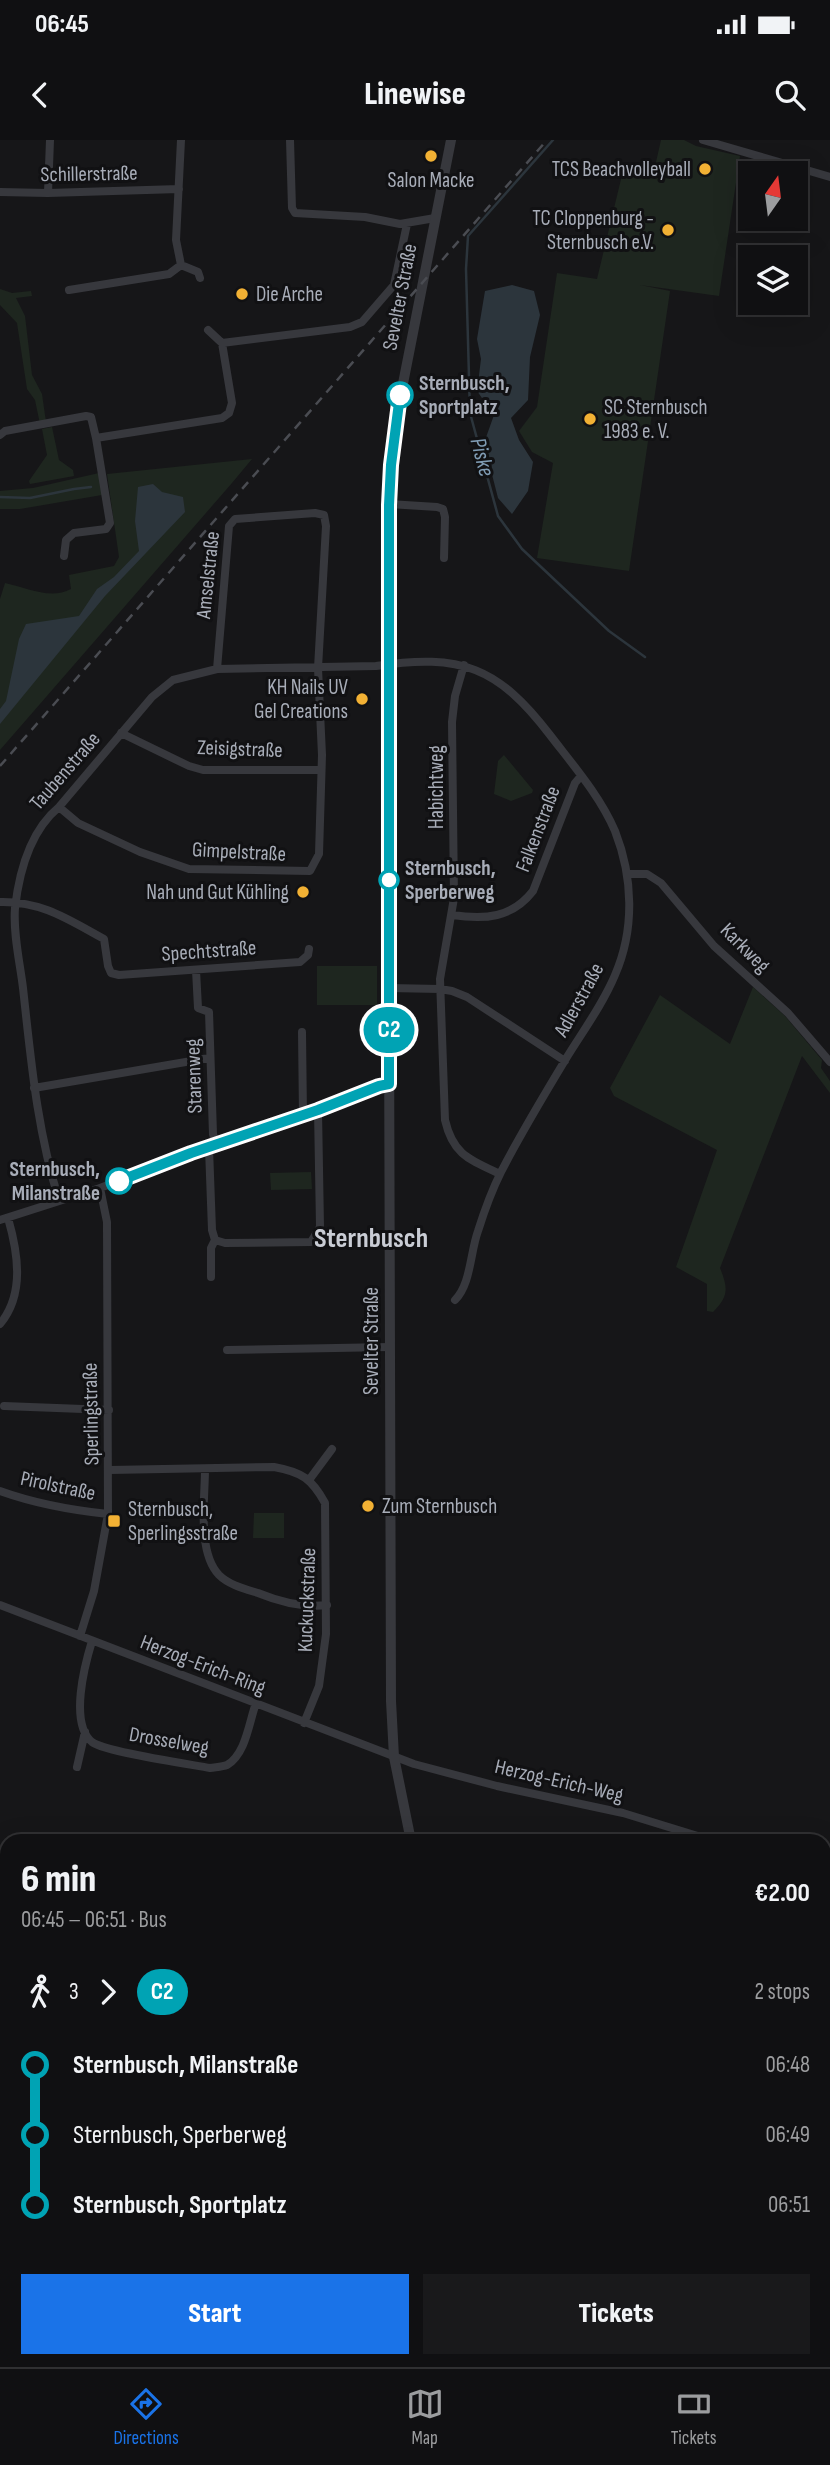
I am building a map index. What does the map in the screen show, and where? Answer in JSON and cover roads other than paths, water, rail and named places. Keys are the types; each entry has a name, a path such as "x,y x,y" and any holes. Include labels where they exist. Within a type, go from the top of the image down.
{"street":[{"path":"48,193 50,140"},
{"path":"181,140 176,240 181,265"},
{"path":"290,140 292,208 295,213 365,217 407,224 429,217 435,218"},
{"name":"Sevelter Straße","path":"410,1834 394,1757 391,1701 389,505 397,414 451,140"},
{"path":"703,140 830,177"},
{"name":"Schillerstraße","path":"0,192 179,190"},
{"path":"222,344 351,327 362,322 394,285 407,224"},
{"path":"181,265 198,272 200,278"},
{"path":"69,290 169,274 181,265"},
{"path":"96,438 222,418 229,413 232,403 222,344 208,330"},
{"path":"0,435 5,431 91,417 110,523 106,529 74,533 66,540 64,556"},
{"path":"389,505 443,509 444,558"},
{"name":"Amselstraße","path":"217,669 229,526 235,519 315,513 324,515 326,520 318,668"},
{"name":"Adlerstraße","path":"388,664 401,662 464,665 484,672 514,694 543,726 602,805 614,830 628,874 628,928 620,961 606,992 500,1174 477,1231 463,1293 455,1300"},
{"name":"Taubenstraße","path":"59,1200 47,1163 34,1088 15,912 25,863 38,830 163,686 173,680 217,669 388,664"},
{"name":"Habichtweg","path":"464,665 455,696 452,722 452,915 440,979 445,1120 449,1136 456,1148 465,1156 500,1174"},
{"name":"Gimpelstraße","path":"59,807 78,823 140,852 189,869 310,871 319,854 321,770 318,668"},
{"name":"Zeisigstraße","path":"121,733 189,766 203,769 321,770"},
{"name":"Falkenstraße","path":"452,915 491,916 511,912 525,902 533,891 575,783 581,776"},
{"name":"Karkweg","path":"628,874 647,874 660,883 715,946 788,1013 830,1062"},
{"path":"0,902 16,902"},
{"name":"Spechtstraße","path":"16,902 44,908 104,939 108,966 111,973 119,975 300,962 308,956 309,949"},
{"name":"Starenweg","path":"196,970 198,1008 209,1012 213,1134 212,1230 215,1240 211,1248 211,1278"},
{"path":"389,988 452,990 565,1060"},
{"path":"302,1032 303,1116"},
{"path":"34,1088 209,1058"},
{"path":"0,1324 9,1313 16,1295 17,1264 4,1219 100,1188 389,1084"},
{"path":"215,1240 225,1243 312,1242 320,1227 318,1110"},
{"name":"Sperlingstraße","path":"80,1636 96,1580 108,1514 110,1470 107,1222 100,1188"},
{"path":"227,1350 390,1348"},
{"path":"4,1406 109,1410"},
{"path":"110,1470 274,1467 293,1470 309,1480 332,1449"},
{"path":"205,1469 205,1549 219,1575 229,1582 277,1601 296,1605 327,1605"},
{"name":"Kuckuckstraße","path":"304,1723 319,1686 327,1605 325,1503 309,1480"},
{"name":"Pirolstraße","path":"0,1491 62,1509 108,1514"},
{"name":"Herzog-Erich-Ring","path":"0,1605 394,1757"},
{"path":"77,1767 85,1732 81,1693 92,1641"},
{"name":"Drosselweg","path":"85,1732 92,1742 110,1749 210,1768 225,1766 235,1758 242,1745 256,1703"},
{"name":"Herzog-Erich-Weg","path":"394,1757 497,1786 623,1813 691,1834"}],"waterway":[{"name":"Piske","path":"553,140 468,236 466,269 470,413 498,516 522,549 609,631 645,657"},
{"path":"0,497 30,498 91,487"}],"railway":[{"path":"0,766 547,140"}],"place":[{"name":"Salon Macke","path":"431,156"},
{"name":"TCS Beachvolleyball","path":"705,169"},
{"name":"TC Cloppenburg - Sternbusch e.V.","path":"668,230"},
{"name":"Die Arche","path":"242,294"},
{"name":"Sternbusch, Sportplatz","path":"400,395"},
{"name":"SC Sternbusch 1983 e. V.","path":"590,419"},
{"name":"KH Nails UV Gel Creations","path":"362,699"},
{"name":"Sternbusch, Sperberweg","path":"389,880"},
{"name":"Nah und Gut Kühling","path":"303,892"},
{"name":"Sternbusch, Milanstraße","path":"119,1181"},
{"name":"Zum Sternbusch","path":"368,1506"},
{"name":"Sternbusch, Sperlingsstraße","path":"114,1521"}],"district":[{"name":"Sternbusch","path":"371,1238"}]}
